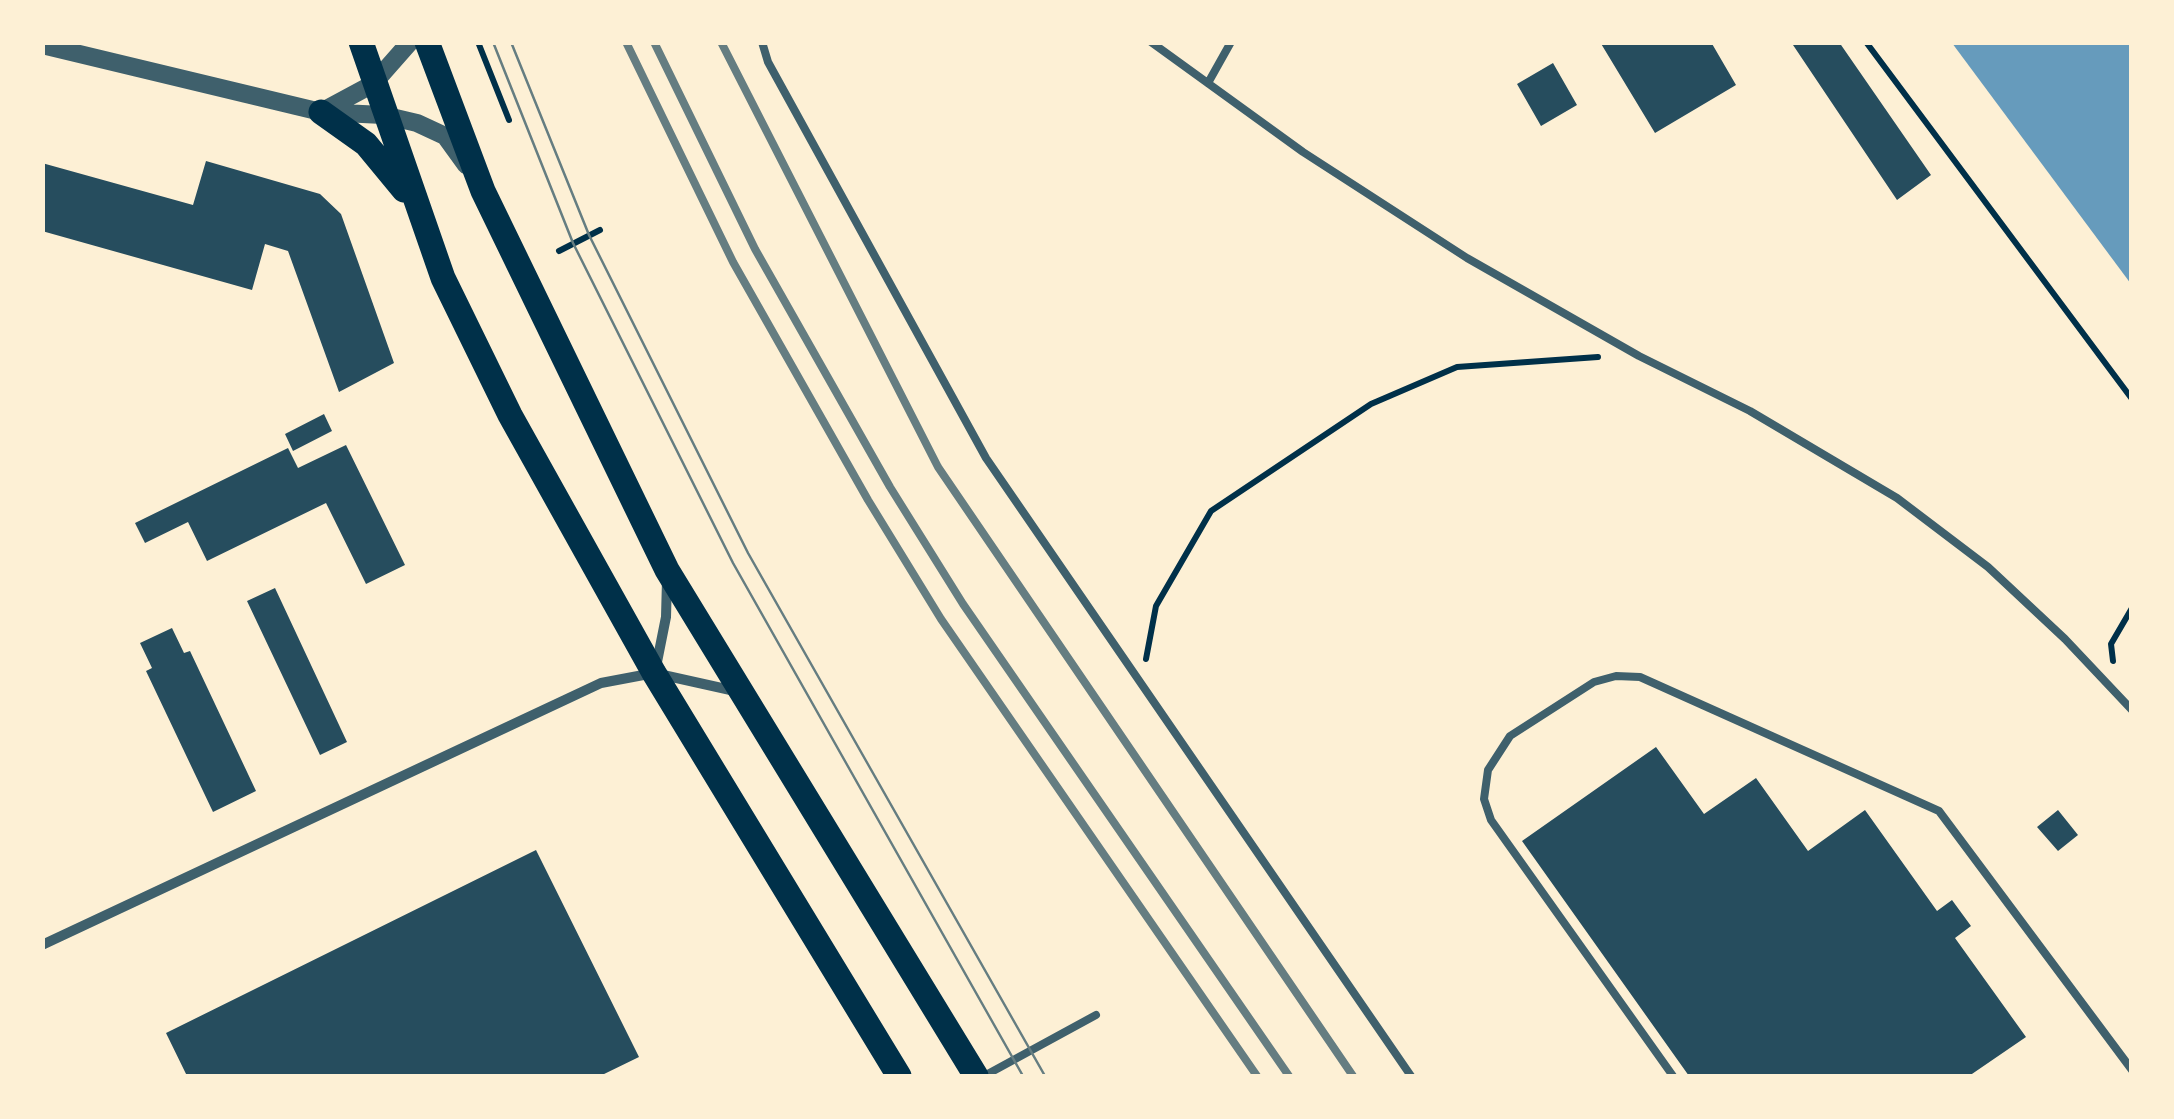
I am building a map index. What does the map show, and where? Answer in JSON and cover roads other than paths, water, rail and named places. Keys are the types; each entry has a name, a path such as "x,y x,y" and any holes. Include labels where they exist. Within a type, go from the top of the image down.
{"main road":[{"path":"360,42 443,278 510,415 654,673 900,1076"},
{"path":"427,42 483,190 668,570 738,692 976,1076"},
{"path":"321,112 366,144 416,204"}],"street":[{"path":"321,112 373,84 410,42"},
{"path":"42,45 321,112 383,115 446,136 483,190"},
{"path":"654,673 666,617 668,570"},
{"path":"42,945 601,683 654,673 738,692"}],"lane":[{"path":"762,42 768,62 986,458 1411,1076"},
{"path":"1152,42 1303,152 1467,258 1639,356 1750,411 1897,498 1988,567 2132,710"},
{"path":"1208,83 1231,42"},
{"path":"1674,1076 1491,820 1484,799 1488,770 1510,736 1594,682 1616,676 1640,678 1938,811 2132,1070"},
{"path":"984,1076 1096,1014"}],"water":[{"path":"1952,43 2131,43 2131,284"}],"tram line":[{"path":"493,42 573,243 733,563 1023,1076"},
{"path":"511,42 589,235 748,553 1045,1076"}],"railway":[{"path":"626,42 733,262 868,500 941,619 1257,1076"},
{"path":"654,42 755,249 890,487 963,604 1289,1076"},
{"path":"721,42 938,467 1353,1076"}]}
